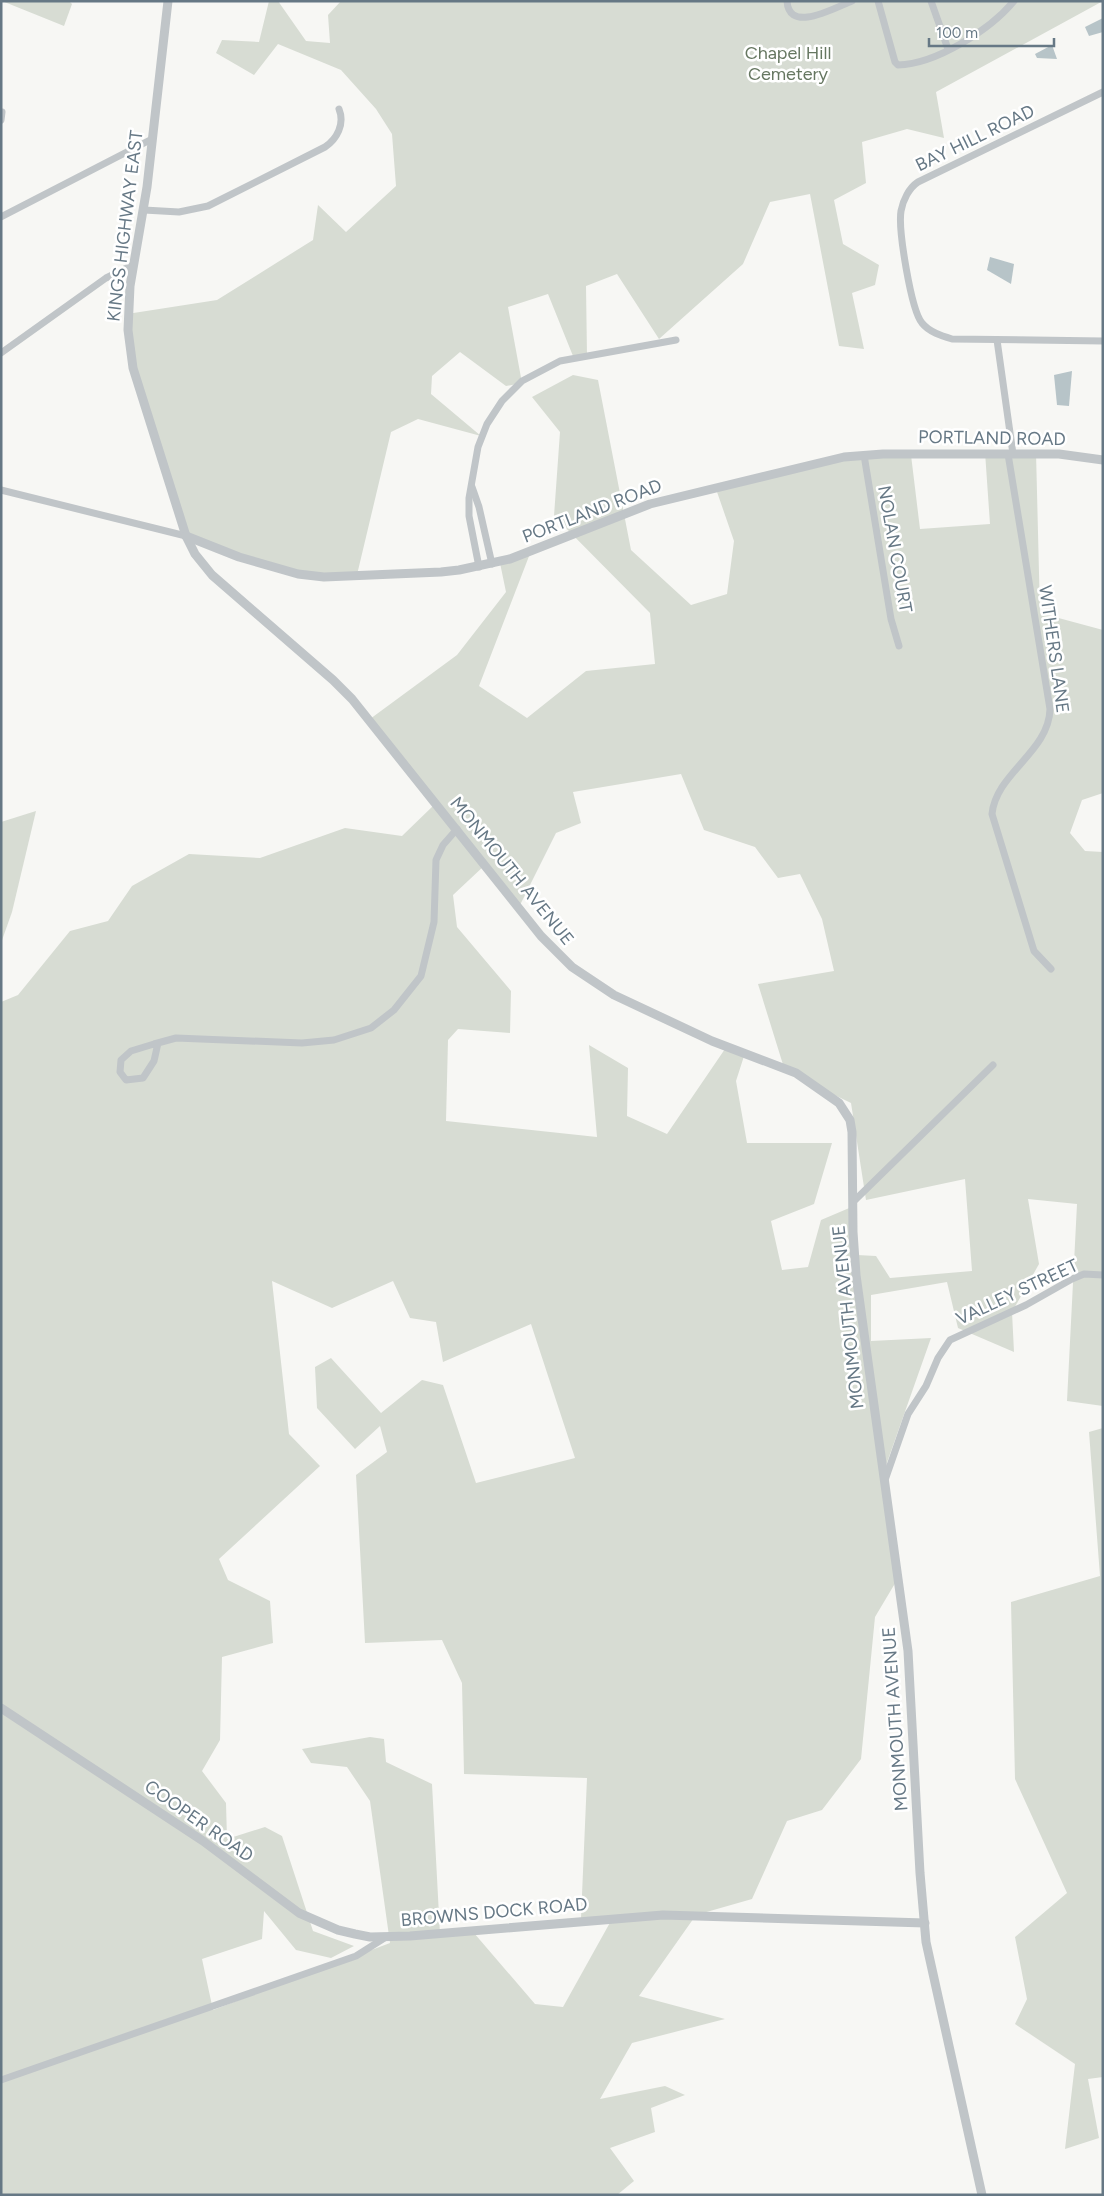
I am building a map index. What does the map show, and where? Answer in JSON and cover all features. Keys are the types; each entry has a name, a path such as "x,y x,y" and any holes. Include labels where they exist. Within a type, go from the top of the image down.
{"street":[{"name":"KINGS HIGHWAY EAST","path":"168,1 144,210 133,265 128,311 129,348 133,368 186,536"},
{"path":"787,1 788,12 792,16 804,18 852,1"},
{"path":"878,1 895,62 898,65 915,63 948,49 982,31 1014,1"},
{"path":"931,1 948,49"},
{"name":"BAY HILL ROAD","path":"1103,92 918,182 903,202 900,215 911,294 921,322 932,331 952,339 1103,341"},
{"path":"144,210 179,212 208,206 316,152 331,143 337,136 341,120 340,109"},
{"path":"1,120 2,112"},
{"path":"1,217 152,139"},
{"path":"1,353 106,278 133,265"},
{"path":"479,567 469,516 474,464 483,433 502,401 522,381 548,366 569,359 676,340"},
{"name":"WITHERS LANE","path":"997,340 1010,454 1050,709 1050,720 1048,727 1036,746 997,794 992,814 1034,951 1051,969"},
{"name":"PORTLAND ROAD","path":"186,536 238,557 298,574 344,576 441,572 479,567 523,554 650,504 834,459 864,455 1059,454 1103,460"},
{"name":"NOLAN COURT","path":"864,455 891,619 899,646"},
{"path":"472,486 480,507 492,564"},
{"path":"1,490 186,536"},
{"name":"MONMOUTH AVENUE","path":"186,536 194,554 212,575 333,680 352,700 541,936 572,967 636,1006 712,1041 796,1073 839,1103 850,1120 852,1132 856,1275 908,1651 924,1923 936,1987 982,2195"},
{"path":"158,1043 154,1060 143,1078 126,1080 120,1072 121,1060 131,1051 158,1043 176,1038 302,1043 334,1040 371,1028 394,1010 421,976 434,922 436,860 443,845 457,829"},
{"path":"853,1202 993,1065"},
{"name":"VALLEY STREET","path":"885,1480 908,1414 926,1386 938,1358 950,1340 1026,1305 1072,1279 1084,1274 1103,1275"},
{"name":"COOPER ROAD","path":"1,1708 203,1841 299,1913 338,1930 370,1937 386,1937"},
{"name":"BROWNS DOCK ROAD","path":"1,2080 356,1956 386,1937 663,1915 924,1923"}],"green space":[{"path":"2,1 69,1 72,4 64,26"},
{"name":"Chapel Hill Cemetery","path":"269,1 278,1 306,41 330,43 328,15 341,1 1103,1 936,92 944,138 907,129 862,142 866,183 834,200 843,244 879,265 875,285 852,293 864,349 839,346 810,194 770,202 743,264 659,339 617,274 586,286 587,356 573,356 548,294 508,307 522,383 506,386 460,352 432,376 431,394 481,436 418,419 391,432 356,579 288,575 189,535 135,378 127,314 217,300 313,240 318,205 346,232 396,186 392,134 376,109 341,70 278,44 254,75 216,53 222,40 259,42"},
{"path":"573,375 598,380 631,550 691,605 727,594 734,541 716,489 853,454 911,455 920,529 990,524 985,452 1036,452 1040,613 1103,630 1103,793 1082,800 1070,833 1085,851 1103,852 1103,1406 1067,1401 1077,1204 1028,1199 1039,1264 1012,1312 1014,1352 958,1328 947,1282 871,1295 871,1341 931,1338 884,1471 900,1575 875,1617 861,1759 822,1810 787,1821 752,1899 696,1915 639,1996 725,2019 632,2043 600,2099 665,2086 685,2095 651,2108 655,2132 610,2148 634,2181 617,2195 1,2195 1,1002 18,995 70,931 108,921 132,886 189,854 260,858 345,828 402,836 435,804 370,719 457,655 506,592 500,563 531,551 479,686 527,718 586,671 655,664 650,613 554,516 560,432 532,397","holes":["681,774 704,830 755,847 778,878 800,874 822,919 834,971 758,984 785,1071 851,1103 866,1200 965,1179 972,1271 890,1278 876,1256 857,1255 854,1206 821,1220 808,1267 782,1270 771,1221 814,1204 832,1143 747,1143 736,1081 745,1053 727,1046 667,1134 627,1116 628,1068 589,1045 597,1137 446,1121 448,1040 458,1029 510,1033 511,991 457,927 453,895 485,865 519,907 556,833 581,823 573,792","272,1281 332,1308 393,1281 410,1318 436,1322 443,1362 531,1324 575,1458 476,1483 443,1385 422,1380 381,1413 331,1358 315,1367 317,1408 355,1449 380,1426 387,1452 356,1475 365,1643 442,1640 462,1683 464,1774 587,1778 581,1918 612,1919 563,2007 535,2004 474,1933 440,1934 432,1784 386,1762 384,1739 370,1737 302,1749 311,1763 347,1767 370,1801 390,1943 213,2010 202,1959 262,1939 264,1911 296,1950 331,1958 354,1946 313,1931 282,1836 265,1827 227,1839 226,1803 202,1771 220,1740 222,1657 273,1643 270,1601 228,1580 219,1559 320,1466 289,1434"]},
{"path":"36,811 12,912 1,943 1,822"},
{"path":"1103,1428 1103,2077 1088,2079 1099,2138 1065,2149 1075,2064 1015,2024 1027,1999 1015,1937 1067,1893 1015,1779 1011,1602 1100,1576 1089,1432"}],"shaded area":[{"path":"1103,18 1103,32 1089,36 1085,27"},
{"path":"1052,45 1057,59 1037,58 1035,54"},
{"path":"990,257 1014,264 1011,284 987,270"},
{"path":"1072,371 1069,406 1057,405 1054,375"}]}
